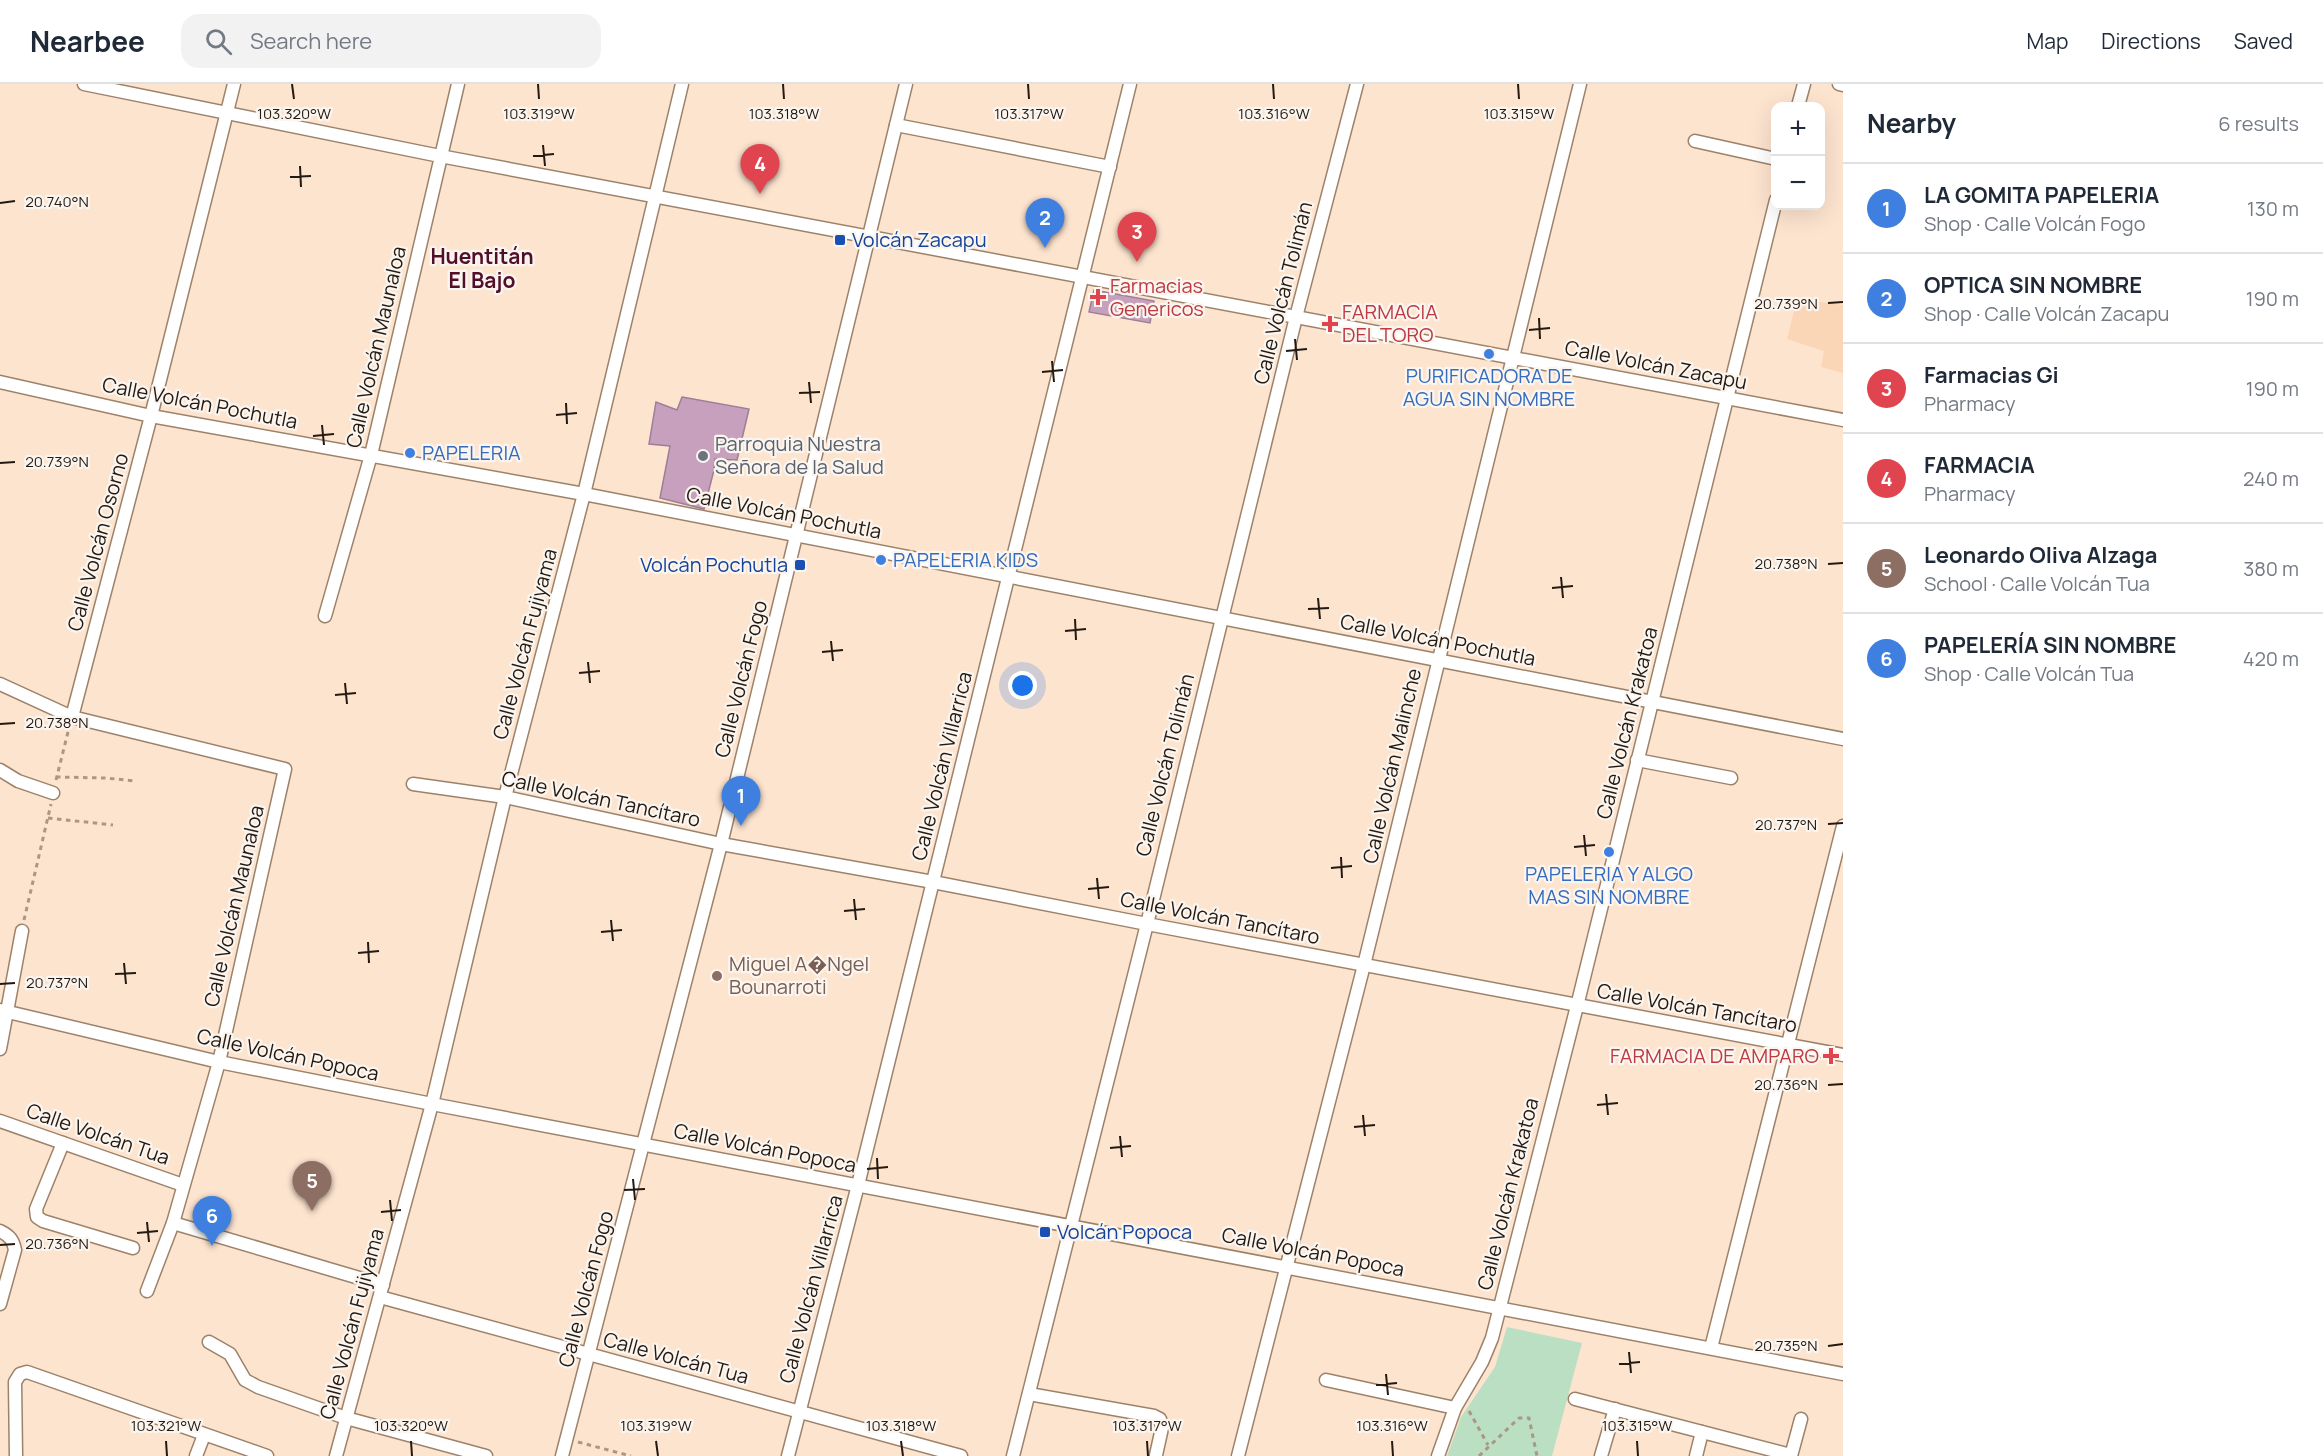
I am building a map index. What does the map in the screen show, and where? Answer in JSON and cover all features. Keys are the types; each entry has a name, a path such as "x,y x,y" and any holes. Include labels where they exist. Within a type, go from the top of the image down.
{"street":[{"name":"Calle Volcán Zacapu","path":"84,84 440,156 1843,420"},
{"name":"Calle Volcán Osorno","path":"72,717 151,416 234,84"},
{"name":"Calle Volcán Maunaloa","path":"325,616 371,455 458,84"},
{"name":"Calle Volcán Fujiyama","path":"336,1456 432,1104 505,797 584,494 657,197 682,84"},
{"name":"Calle Volcán Fogo","path":"562,1456 721,844 906,84"},
{"name":"Calle Volcán Villarrica","path":"788,1456 1010,577 1130,84"},
{"name":"Calle Volcán Tolimán","path":"1013,1456 1147,924 1296,316 1357,84"},
{"name":"Calle Volcán Malinche","path":"1238,1456 1364,965 1580,84"},
{"path":"1799,102 1804,84"},
{"path":"1839,84 1843,85"},
{"path":"896,125 1110,167"},
{"path":"1695,141 1771,158"},
{"name":"Calle Volcán Krakatoa","path":"1438,1456 1458,1402 1482,1362 1492,1338 1577,1006 1774,210"},
{"name":"Calle Volcán Pochutla","path":"0,382 151,416 584,494 1843,739"},
{"path":"0,684 72,717"},
{"name":"Calle Volcán Maunaloa","path":"72,717 285,769 219,1062 173,1223 147,1291"},
{"path":"1637,760 1731,778"},
{"path":"0,770 18,781 53,793"},
{"name":"Calle Volcán Tancítaro","path":"413,784 505,797 721,844 933,882 1843,1055"},
{"path":"1711,1348 1843,826"},
{"path":"0,1049 4,1011 22,931"},
{"name":"Calle Volcán Popoca","path":"4,1011 219,1062 1843,1374"},
{"name":"Calle Volcán Tua","path":"0,1121 183,1185"},
{"path":"63,1143 36,1209 37,1217 43,1221 133,1248"},
{"name":"Calle Volcán Tua","path":"173,1223 382,1291 589,1354 961,1456"},
{"path":"0,1231 14,1241 15,1250 0,1304"},
{"path":"209,1342 230,1354 245,1380 258,1387 346,1418 486,1456"},
{"path":"14,1453 15,1382 20,1374 27,1372 267,1456"},
{"path":"1326,1380 1458,1402"},
{"path":"1029,1394 1154,1416 1160,1419 1162,1428 1156,1455"},
{"path":"1575,1398 1791,1456 1801,1419"},
{"path":"1601,1456 1615,1409"},
{"path":"1696,1456 1702,1432"},
{"path":"196,1456 204,1435"}],"path":[{"path":"22,931 56,777 72,717"},
{"path":"56,777 135,781"},
{"path":"48,818 113,825"},
{"path":"1458,1402 1488,1446"},
{"path":"1479,1456 1519,1418 1529,1418 1537,1456"},
{"path":"566,1439 631,1456"}],"shaded area":[{"path":"1797,299 1843,305 1843,373 1821,367 1824,351 1787,339"}],"green space":[{"path":"1507,1327 1582,1343 1552,1456 1447,1456 1461,1417 1495,1367"}],"building":[{"path":"1094,290 1154,301 1150,323 1089,312"},
{"name":"Parroquia Nuestra Señora de la Salud","path":"682,397 749,409 737,460 715,459 704,509 660,498 670,446 649,444 656,402 677,410"}],"place":[{"name":"FARMACIA","path":"760,194"},
{"name":"Volcán Zacapu","path":"840,240"},
{"name":"OPTICA SIN NOMBRE","path":"1045,248"},
{"name":"Farmacias Gi","path":"1137,262"},
{"name":"Farmacias Genericos","path":"1098,297"},
{"name":"FARMACIA DEL TORO","path":"1330,324"},
{"name":"PURIFICADORA DE AGUA SIN NOMBRE","path":"1489,354"},
{"name":"PAPELERIA","path":"410,453"},
{"name":"Parroquia Nuestra Señora de la Salud","path":"703,456"},
{"name":"PAPELERIA KIDS","path":"881,560"},
{"name":"Volcán Pochutla","path":"800,565"},
{"name":"LA GOMITA PAPELERIA","path":"741,826"},
{"name":"PAPELERIA Y ALGO MAS SIN NOMBRE","path":"1609,852"},
{"name":"Miguel A�Ngel Bounarroti","path":"717,976"},
{"name":"FARMACIA DE AMPARO","path":"1831,1056"},
{"name":"Leonardo Oliva Alzaga","path":"312,1211"},
{"name":"Volcán Popoca","path":"1045,1232"},
{"name":"PAPELERÍA SIN NOMBRE","path":"212,1246"}],"district":[{"name":"Huentitán El Bajo","path":"482,269"}]}
